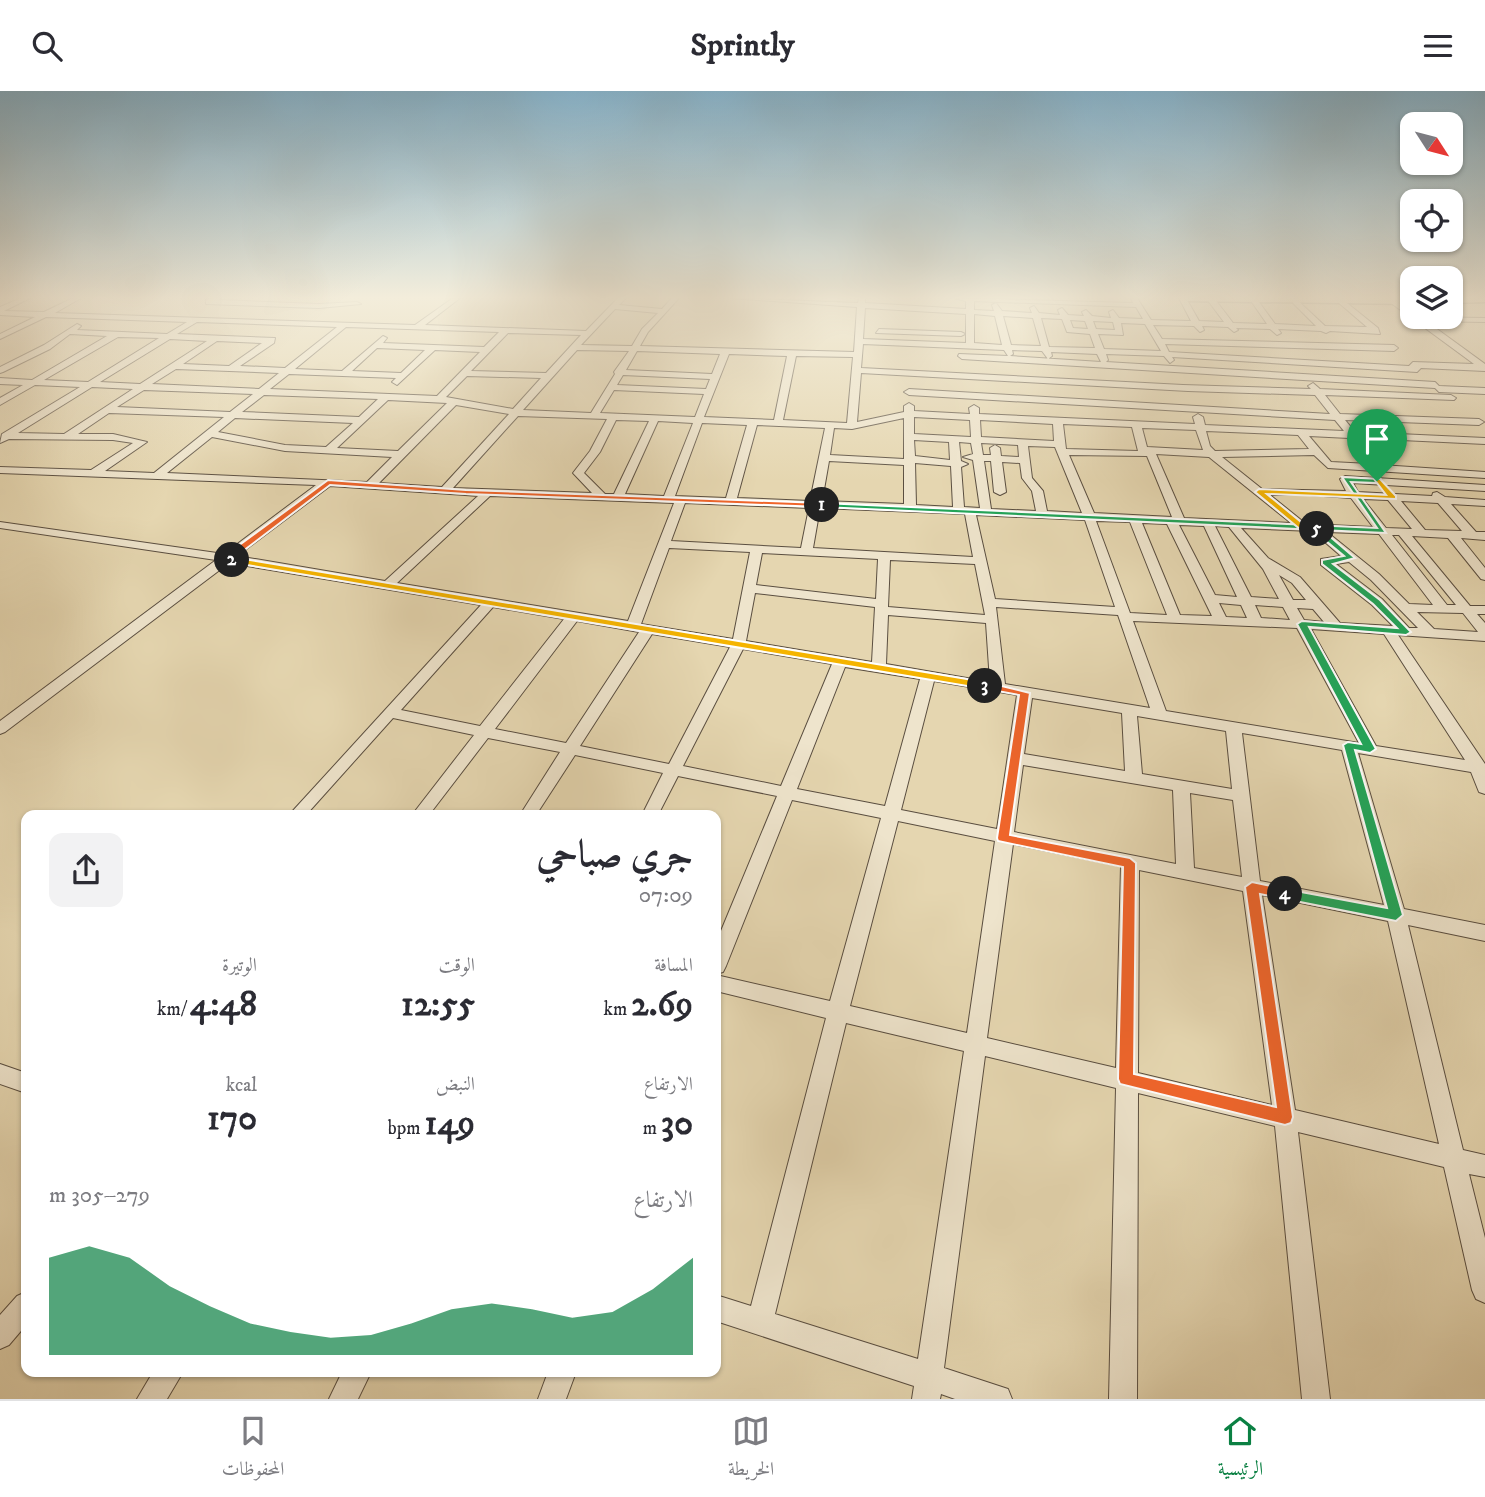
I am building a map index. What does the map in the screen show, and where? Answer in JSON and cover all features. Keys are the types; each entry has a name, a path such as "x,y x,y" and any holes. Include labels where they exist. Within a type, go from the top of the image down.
{"street":[{"path":"0,402 75,359"},
{"path":"2,437 131,359"},
{"path":"66,437 185,359"},
{"path":"230,369 245,359"},
{"path":"157,476 304,359"},
{"path":"346,372 360,359"},
{"path":"329,450 421,359"},
{"path":"439,399 478,359"},
{"path":"445,490 518,413 563,359"},
{"path":"594,416 627,359"},
{"path":"531,810 571,749 641,628 674,499 722,359"},
{"path":"778,423 791,359"},
{"path":"852,426 857,359"},
{"path":"972,359 976,442 986,512"},
{"path":"1010,359 1025,419"},
{"path":"1011,359 1485,391"},
{"path":"1049,359 1062,401 1060,448 1089,516 1160,715"},
{"path":"1104,359 1120,403 1147,450 1221,621"},
{"path":"1169,359 1188,387 1205,447 1259,492 1375,577 1431,634"},
{"path":"1228,359 1242,388"},
{"path":"1244,359 1357,366 1485,367"},
{"path":"1295,359 1352,436 1393,498 1422,533"},
{"path":"1351,359 1391,404"},
{"path":"1409,359 1460,406"},
{"path":"1419,367 1443,359"},
{"path":"0,360 68,363"},
{"path":"0,370 21,360"},
{"path":"1258,360 1283,394"},
{"path":"175,366 403,376"},
{"path":"908,367 910,508"},
{"path":"856,370 908,367 972,375 1242,388 1283,394 1317,392 1451,398"},
{"path":"618,372 716,377"},
{"path":"464,373 548,376"},
{"path":"0,381 439,399 518,413 852,426 909,414 1063,420 1093,437 1116,438 1132,424"},
{"path":"610,387 711,391"},
{"path":"909,392 1295,411 1337,417 1406,421 1483,421"},
{"path":"371,484 453,402"},
{"path":"109,410 360,420"},
{"path":"1399,412 1422,438"},
{"path":"1469,414 1483,421"},
{"path":"937,415 935,439 943,462"},
{"path":"601,496 578,473 595,452 613,417"},
{"path":"618,497 655,418"},
{"path":"1010,418 1027,478 1037,491 1042,514"},
{"path":"731,501 753,422"},
{"path":"1132,424 1212,454 1318,453"},
{"path":"807,550 830,425"},
{"path":"910,437 1060,448 1093,437 1116,438 1144,454 1147,450 1199,427 1485,441"},
{"path":"209,433 285,448 399,454"},
{"path":"1303,434 1328,465 1356,467 1378,475 1427,484 1485,488"},
{"path":"2,437 113,437 142,442 94,473"},
{"path":"954,440 965,511 982,561 990,603 998,688"},
{"path":"994,442 1000,492"},
{"path":"824,458 943,462 1024,460"},
{"path":"0,470 328,482 487,493 910,508 1479,535"},
{"path":"1416,470 1441,500 1479,535"},
{"path":"1443,609 1355,496 1345,479 1416,470 1485,475"},
{"path":"1453,473 1485,503"},
{"path":"0,729 328,482"},
{"path":"1259,492 1296,491 1485,503"},
{"path":"387,586 487,493"},
{"path":"1135,519 1175,619"},
{"path":"1208,523 1256,622"},
{"path":"0,525 227,559 1481,768"},
{"path":"1233,525 1262,559 1370,749"},
{"path":"1402,532 1485,632"},
{"path":"1451,534 1485,576"},
{"path":"664,544 982,561"},
{"path":"653,810 738,643 757,548"},
{"path":"879,667 884,556"},
{"path":"1351,558 1325,562 1377,602 1406,632"},
{"path":"1262,559 1296,580 1336,627"},
{"path":"750,588 992,620"},
{"path":"1210,599 1317,605"},
{"path":"990,603 1175,619 1301,624 1485,637"},
{"path":"302,810 489,604"},
{"path":"1406,608 1485,610"},
{"path":"424,810 573,617"},
{"path":"1389,631 1481,768 1485,788"},
{"path":"721,954 841,660"},
{"path":"760,1323 838,1011 928,675"},
{"path":"928,1388 1024,693"},
{"path":"1129,711 1133,778"},
{"path":"390,713 1485,933"},
{"path":"1233,726 1252,887 1285,1117 1316,1399"},
{"path":"1348,745 1396,915 1451,1158 1485,1290"},
{"path":"1015,758 1241,796"},
{"path":"1181,786 1185,874"},
{"path":"1124,1399 1130,863"},
{"path":"721,984 1485,1166"},
{"path":"0,1075 21,1081"},
{"path":"721,1310 928,1388 998,1399"},
{"path":"0,1336 21,1311"},
{"path":"151,1399 166,1377"},
{"path":"343,1399 354,1377"},
{"path":"552,1399 560,1377"}],"route":[{"path":"1377,481 1345,479 1355,496 1383,531 1333,529 1316,529 1304,529 910,508 466,492 328,482 227,559 556,615 777,649 1024,693 1003,838 1130,863 1126,1079 1285,1117 1252,887 1396,915 1348,745 1370,749 1302,624 1406,632 1377,602 1325,562 1351,558 1316,529 1304,529 1259,492 1296,491 1342,496 1355,496 1393,498 1377,481"}]}
